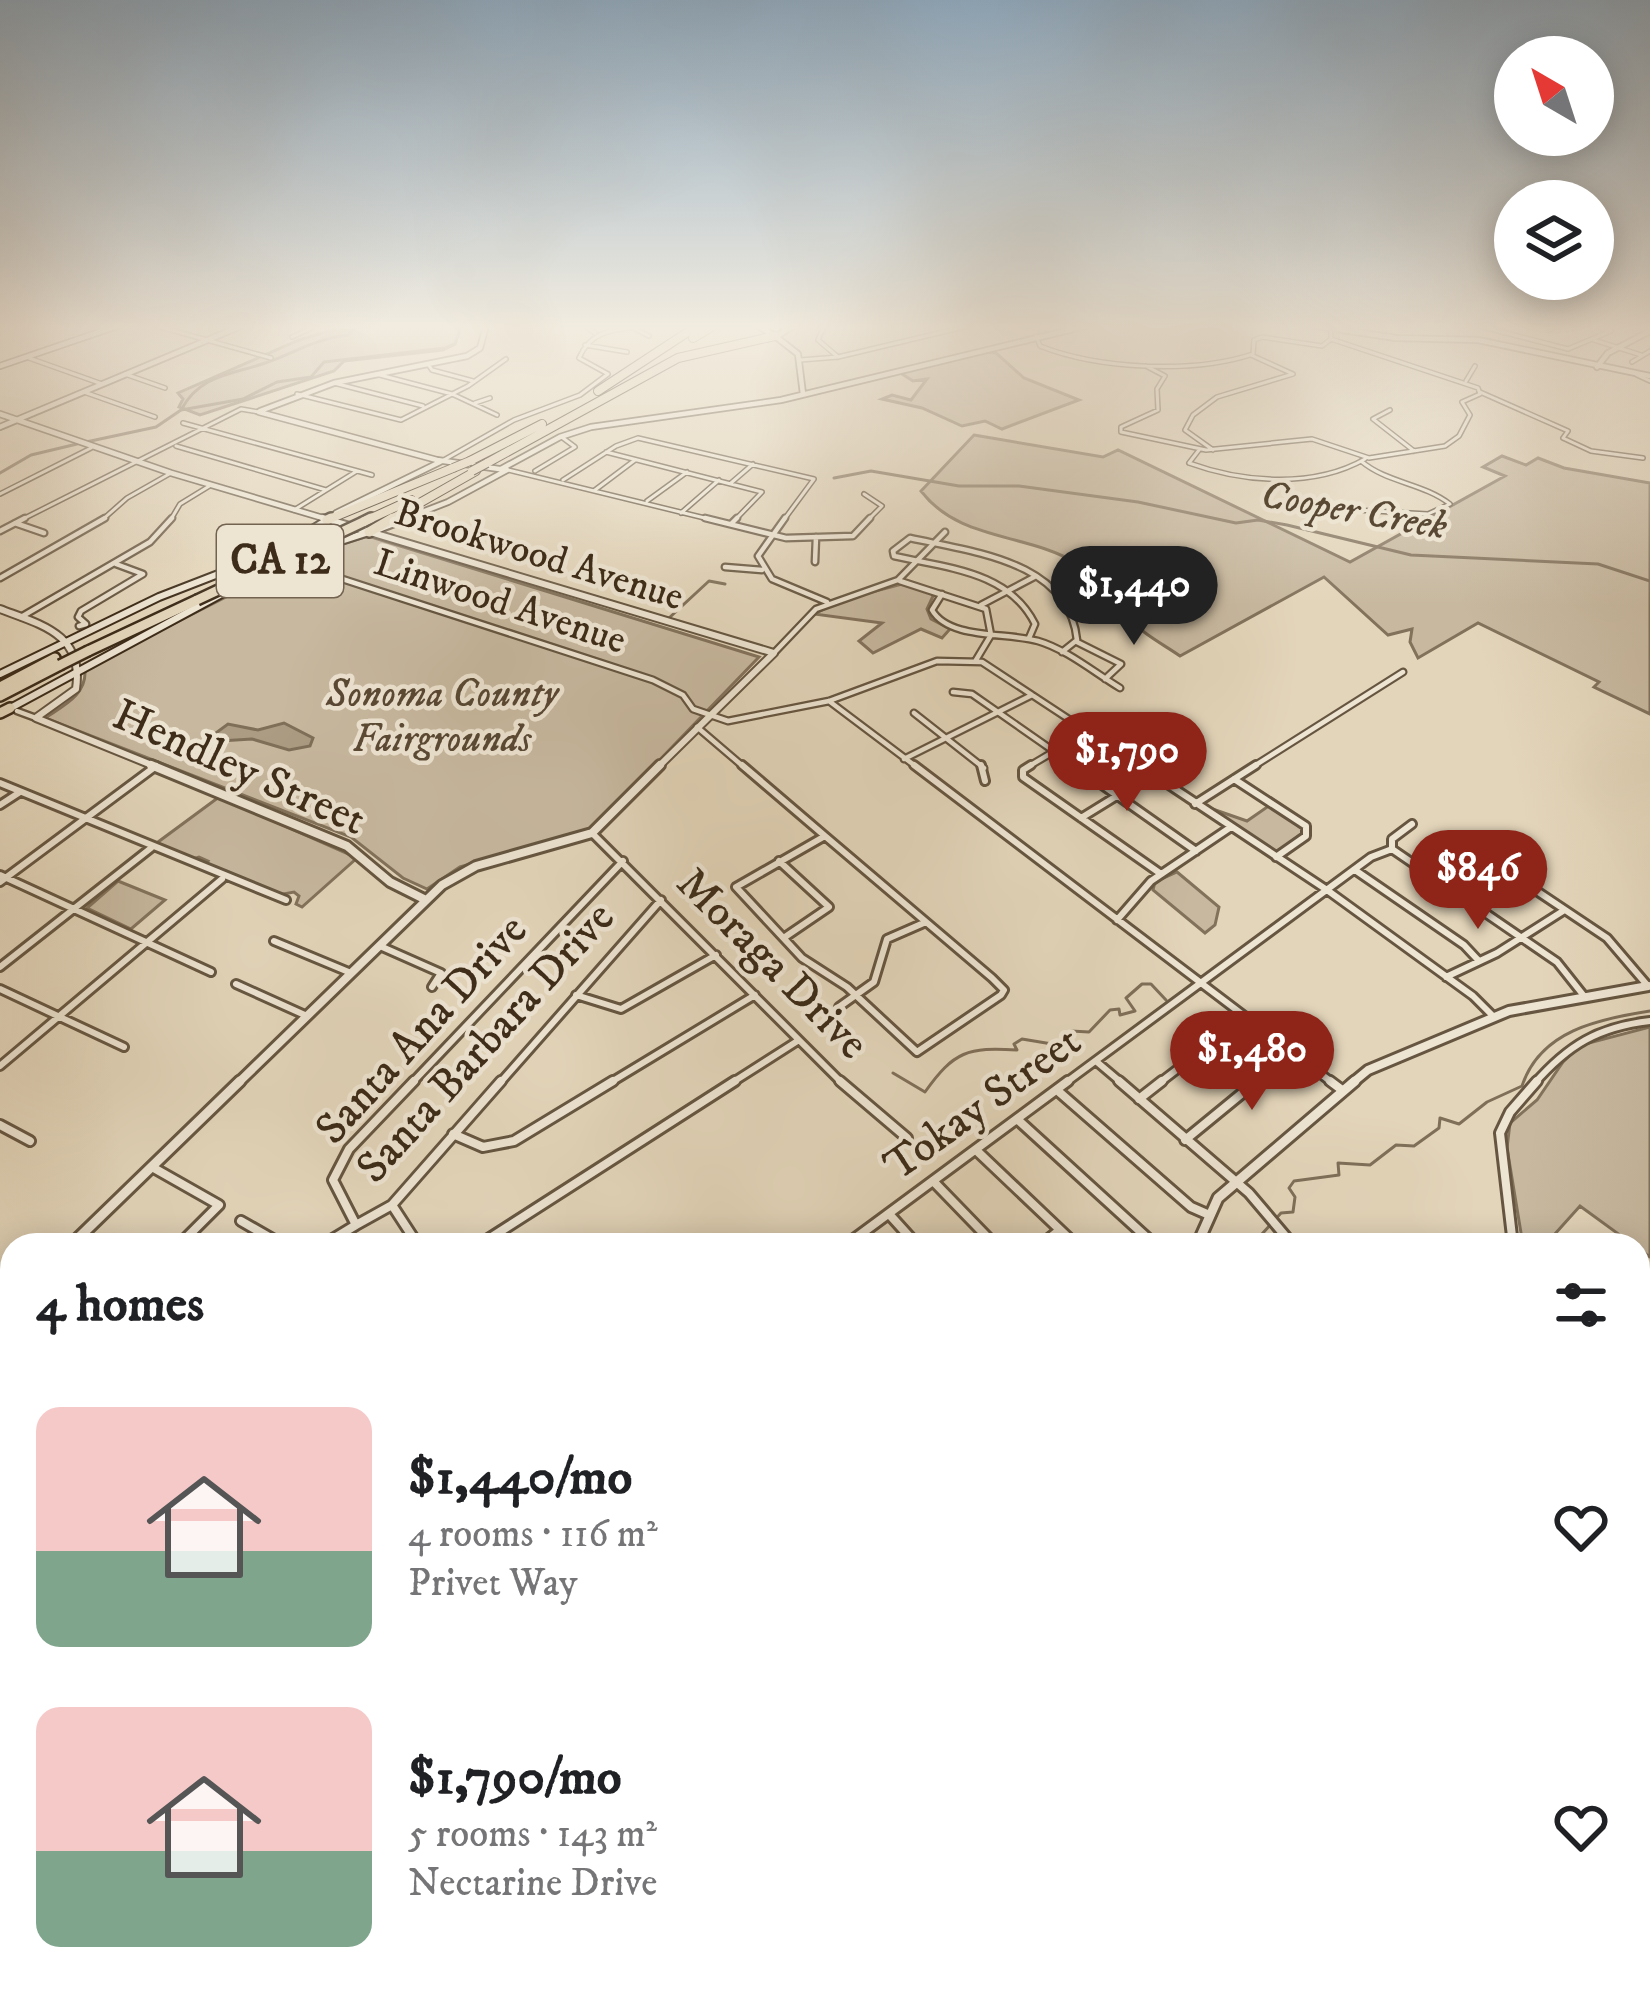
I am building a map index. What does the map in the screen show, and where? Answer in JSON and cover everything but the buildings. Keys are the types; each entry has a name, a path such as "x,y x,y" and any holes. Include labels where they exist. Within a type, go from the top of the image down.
{"highway":[{"name":"CA 12","path":"0,687 362,524 552,419"},
{"path":"362,524 568,419"},
{"path":"327,520 457,468"},
{"name":"CA 12","path":"0,696 58,662"}],"street":[{"path":"0,531 222,419"},
{"path":"287,419 442,461 563,480 769,536 844,538 861,532 882,506 864,494"},
{"path":"0,674 178,589 256,561 515,419"},
{"path":"7,711 79,668 362,524 442,505 571,434 658,419"},
{"path":"1137,419 1121,427 1121,432 1199,450 1312,439 1369,458"},
{"path":"1191,419 1185,430 1214,450"},
{"path":"1374,419 1414,452"},
{"path":"1199,450 1189,463 1210,472 1265,477 1336,475 1361,460 1456,440 1468,419"},
{"path":"1547,419 1568,431 1563,438 1573,445 1607,456 1643,458"},
{"path":"0,427 15,420"},
{"name":"Brookwood Avenue","path":"15,420 171,473 327,520 362,524 774,653"},
{"path":"183,424 372,475"},
{"path":"504,470 571,434"},
{"path":"532,473 575,447 563,438"},
{"path":"563,480 626,441 644,439 815,480 758,556 763,570 780,584 827,602"},
{"path":"172,445 326,490"},
{"path":"0,494 91,448"},
{"path":"606,452 762,492 729,525"},
{"path":"595,490 635,460"},
{"path":"1356,511 1428,514 1450,504 1428,490 1378,477 1361,460"},
{"path":"731,483 753,464"},
{"path":"294,509 357,471"},
{"path":"646,501 687,472"},
{"path":"0,578 97,525 127,498 171,473"},
{"path":"681,513 718,480"},
{"path":"21,617 158,537 180,504 211,485"},
{"path":"15,524 44,533"},
{"path":"83,1233 426,900 467,868 566,845 592,833 827,602 876,591 898,580 945,532"},
{"path":"815,562 817,537"},
{"path":"1029,638 1035,624 1031,611 1011,590 892,553 906,538 1038,575 1071,608 1079,632 1076,642 1062,652"},
{"name":"Linwood Avenue","path":"287,561 653,680 711,715 733,721 829,701 937,661 976,660"},
{"path":"80,626 86,624 78,617 81,611 143,574 115,563"},
{"path":"725,567 763,570"},
{"path":"898,580 981,605 1038,575"},
{"path":"178,589 195,589 212,601"},
{"path":"942,594 934,604 937,619 955,628 1029,638 1062,652 1120,688"},
{"path":"981,605 991,632 976,660 1327,890 1493,1016"},
{"path":"0,609 58,631 79,668 76,689 36,718"},
{"path":"1076,642 1091,645 1121,664 1105,679"},
{"path":"1195,804 1402,672"},
{"path":"952,692 972,694 1196,851"},
{"path":"904,759 1032,694"},
{"path":"829,701 1342,1090"},
{"name":"Hendley Street","path":"7,711 157,766 347,846 390,882 426,900"},
{"path":"914,713 984,769 985,781"},
{"path":"697,728 825,836 926,922 1004,990 917,1052 856,996 802,958 735,891 739,884 825,836"},
{"path":"1054,752 1021,773 1161,874"},
{"path":"2,878 157,766"},
{"path":"1081,818 1151,775"},
{"path":"1234,779 1306,826 1306,836 1276,857"},
{"path":"0,783 286,900"},
{"path":"0,806 20,792"},
{"path":"1412,824 1393,839 1392,849 1565,969 1584,996"},
{"path":"1117,920 1161,874 1231,827"},
{"name":"Moraga Drive","path":"592,833 878,1117 907,1138"},
{"path":"0,967 151,848"},
{"name":"Tokay Street","path":"863,1233 1354,869 1392,849"},
{"path":"1486,857 1607,938 1648,986"},
{"name":"Santa Ana Drive","path":"356,1225 333,1180 349,1149 623,861"},
{"path":"779,861 829,911 784,937"},
{"path":"1354,869 1464,945 1478,960"},
{"path":"2,878 211,972"},
{"path":"0,1066 224,878"},
{"name":"Santa Barbara Drive","path":"356,1225 392,1204 661,900"},
{"path":"1446,976 1564,910"},
{"path":"839,1007 874,982 879,953 887,939 926,922"},
{"path":"274,941 351,973"},
{"path":"380,946 441,973 432,987"},
{"path":"576,995 621,1009 716,955"},
{"path":"236,984 307,1016"},
{"path":"1201,1233 1207,1214 1236,1182 1369,1070 1493,1016 1648,986"},
{"path":"0,989 124,1047"},
{"path":"453,1133 483,1147 514,1141 755,995"},
{"path":"1139,1099 1244,1018"},
{"path":"1513,1233 1499,1143 1503,1120 1572,1041 1603,1029 1650,1021"},
{"path":"498,1233 799,1040"},
{"path":"1185,1140 1291,1053"},
{"path":"1096,1062 1236,1182 1279,1233"},
{"path":"1058,1091 1191,1207 1207,1214"},
{"path":"1018,1120 1142,1233"},
{"path":"0,1125 30,1141"},
{"path":"976,1150 1063,1233"},
{"path":"152,1167 219,1204 191,1233"},
{"path":"934,1182 983,1233"},
{"path":"392,1204 410,1233"},
{"path":"889,1214 906,1233"},
{"path":"242,1222 262,1233"},
{"path":"343,1233 356,1225"},
{"path":"1056,1233 1060,1230"}],"green space":[{"path":"947,419 1028,419 1002,429 985,421 962,426"},
{"path":"974,435 1103,457 1118,450 1350,562 1505,476 1483,467 1502,456 1526,465 1538,458 1564,468 1650,483 1650,714 1594,687 1599,682 1478,623 1418,658 1410,642 1412,629 1388,635 1324,577 1180,656 1139,628 1078,564 974,528 937,507 921,491"},
{"name":"Sonoma County Fairgrounds","path":"368,536 759,657 593,829 460,867 427,889 403,878 351,837 45,718 78,693 85,669 308,555"},
{"path":"902,584 934,594 927,609 931,619 950,629 942,638 921,629 873,653 859,641 882,623 814,614 845,599"},
{"path":"219,797 357,858 302,907 296,904 299,896 294,892 278,895 205,865 208,861 199,857 190,860 154,845"},
{"path":"1201,805 1247,821 1270,805 1305,831 1275,854"},
{"path":"1177,872 1219,907 1215,925 1205,933 1153,890 1155,882"},
{"path":"118,881 165,900 131,929 87,908"},
{"path":"1650,1027 1650,1233 1617,1233 1580,1206 1556,1233 1521,1233 1507,1148 1510,1123 1537,1100 1581,1045"}],"shaded area":[{"path":"284,723 313,738 310,746 289,750 252,739 220,741 213,735 228,724 258,730"}],"waterway":[{"path":"86,442 156,427 167,419"},
{"path":"0,473 31,455 77,444"},
{"name":"Cooper Creek","path":"834,478 871,471 959,486 1019,486 1138,502 1236,523 1258,520 1287,525 1411,555 1598,564 1650,581"},
{"path":"669,618 709,581 725,584"},
{"path":"893,1073 925,1092 963,1054 1017,1050 1014,1044 1022,1039 1058,1045 1072,1040 1071,1031 1089,1032 1110,1010 1119,1009 1120,1015 1135,1011 1126,998 1142,984 1151,984 1166,1000"},
{"path":"1263,1233 1281,1213 1293,1212 1295,1197 1289,1188 1294,1181 1339,1175 1338,1163 1370,1165 1396,1145 1414,1146 1439,1128 1440,1118 1459,1124 1487,1102 1522,1086 1542,1052 1557,1040 1591,1024 1650,1011"}]}
